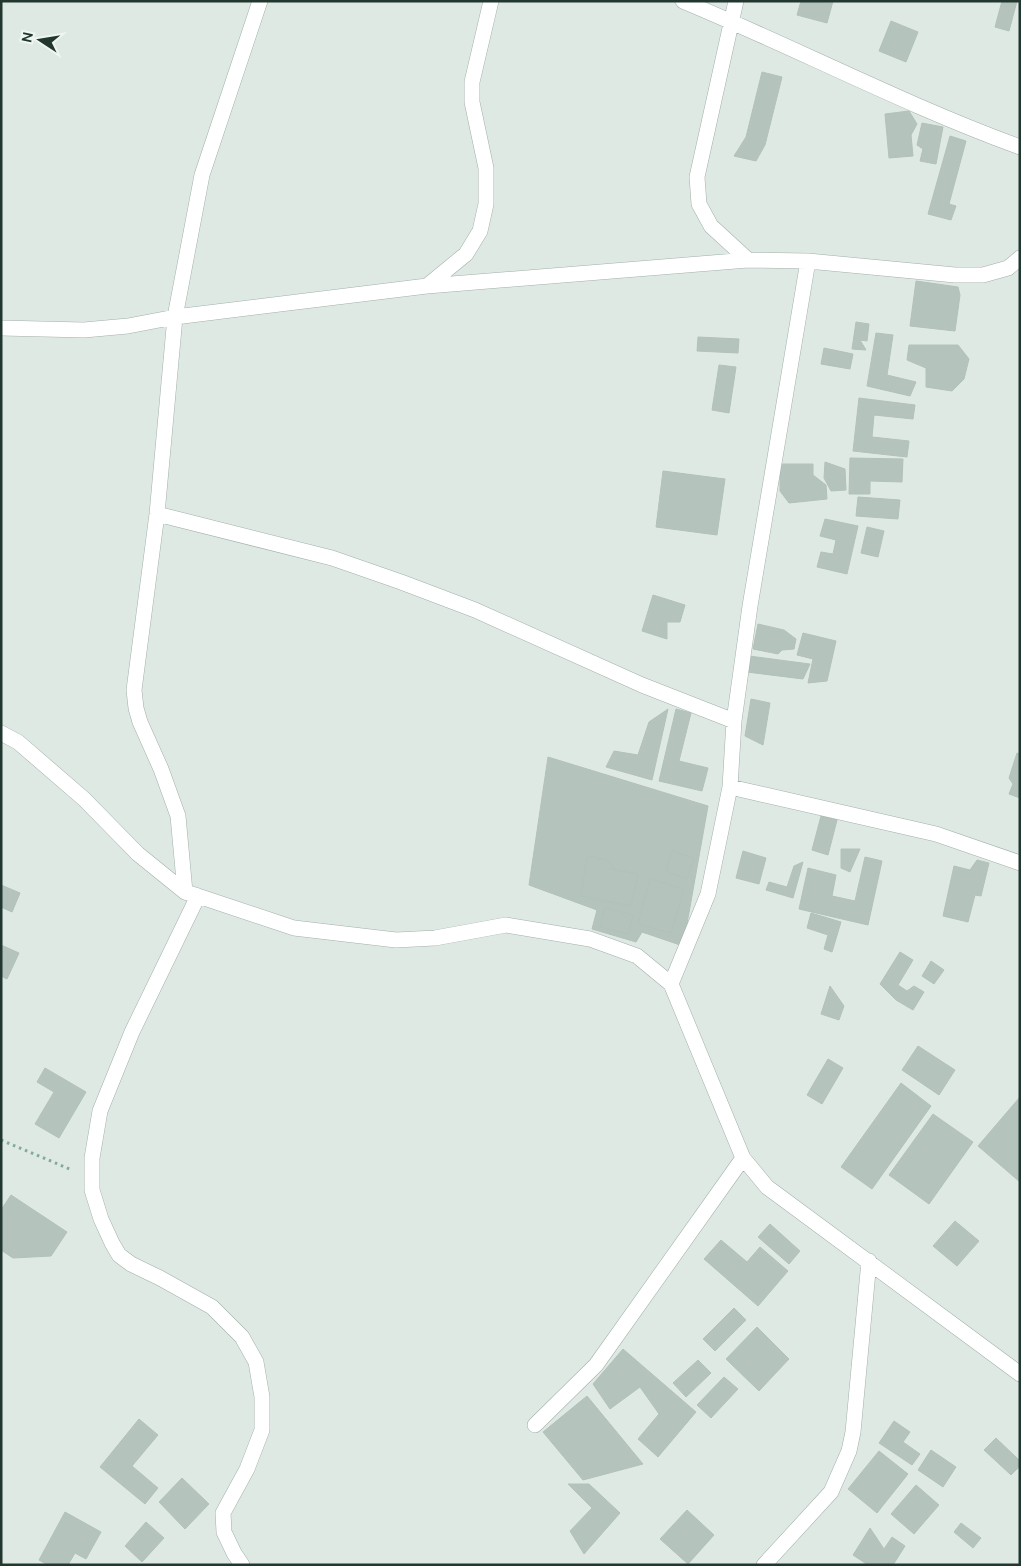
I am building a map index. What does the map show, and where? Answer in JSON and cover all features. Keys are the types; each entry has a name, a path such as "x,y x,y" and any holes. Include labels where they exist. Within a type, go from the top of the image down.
{"street":[{"path":"242,1565 224,1532 223,1513 247,1469 262,1430 262,1396 256,1362 242,1337 212,1307 131,1264 119,1255 100,1219 92,1190 92,1158 100,1111 192,894 178,816 162,769 140,722 135,699 136,680 157,514 175,318 202,175 260,1"},
{"path":"427,286 466,254 480,231 486,204 486,168 472,102 472,82 491,1"},
{"path":"683,1 956,123 1020,147"},
{"path":"736,1 730,21 697,177 700,204 711,226 748,260"},
{"path":"1,328 84,330 128,326 175,318 427,286 748,260 808,262 955,275 983,275 1008,268 1020,258"},
{"path":"671,984 708,894 730,787 734,721 750,606 772,466 808,262"},
{"path":"157,514 332,558 401,582 475,610 642,685 734,721"},
{"path":"1,733 18,742 84,799 138,854 192,894 294,928 396,940 435,938 506,925 590,939 637,956 671,984 743,1158 767,1188 1020,1374"},
{"path":"730,787 936,834 1020,863"},
{"path":"535,1425 596,1365 743,1158"},
{"path":"764,1565 831,1492 849,1451 853,1432 868,1261"}],"path":[{"path":"1,1140 92,1178"}],"building":[{"path":"801,1 833,1 827,23 797,15"},
{"path":"1002,1 1017,1 1009,31 995,27"},
{"path":"891,21 918,32 906,62 879,51"},
{"path":"762,72 782,77 765,145 756,161 734,156 746,137"},
{"path":"909,111 917,124 911,135 913,156 889,158 885,114"},
{"path":"922,123 943,127 936,164 920,161 923,149 917,145"},
{"path":"950,136 966,141 949,204 956,206 951,220 928,214"},
{"path":"916,281 958,287 960,295 955,331 910,326"},
{"path":"856,322 869,324 867,341 860,340 866,350 852,349"},
{"path":"876,333 893,335 887,375 916,382 910,396 867,386"},
{"path":"698,337 739,339 738,353 697,351"},
{"path":"909,345 958,345 969,359 964,379 952,391 926,387 926,368 907,360"},
{"path":"824,348 853,354 850,369 821,364"},
{"path":"719,365 736,367 729,413 712,410"},
{"path":"859,398 915,405 913,419 874,415 872,437 909,441 907,457 853,451"},
{"path":"850,458 903,459 902,482 870,481 870,494 849,494"},
{"path":"825,462 845,469 846,490 831,491 824,478"},
{"path":"780,464 813,464 813,475 826,485 827,499 789,503 780,491"},
{"path":"663,471 725,479 717,535 656,527"},
{"path":"858,497 900,500 898,519 856,516"},
{"path":"825,519 858,526 847,574 817,567 821,552 833,554 836,540 820,536"},
{"path":"867,527 884,531 878,557 861,553"},
{"path":"653,595 685,605 680,622 667,622 667,639 642,631"},
{"path":"758,624 784,630 796,639 794,649 782,650 778,654 753,649"},
{"path":"803,633 836,641 827,681 808,683 813,659 797,655"},
{"path":"749,656 810,664 803,679 747,672"},
{"path":"751,699 770,703 763,745 745,736"},
{"path":"668,709 652,780 606,767 614,751 638,755 649,722"},
{"path":"676,709 691,713 679,761 708,768 702,791 659,781"},
{"path":"1017,753 1020,754 1020,798 1009,794 1013,784 1009,778"},
{"path":"548,757 708,806 683,946 642,932 636,942 592,929 597,910 529,885"},
{"path":"821,816 837,820 828,855 812,850"},
{"path":"841,849 860,849 850,872 841,868"},
{"path":"672,851 694,858 687,879 666,871"},
{"path":"743,851 766,858 759,884 736,878"},
{"path":"588,856 611,861 612,869 638,874 631,906 580,896"},
{"path":"865,857 882,861 868,925 799,909 808,868 836,875 832,896 855,901"},
{"path":"977,860 989,863 981,896 975,895 968,922 943,916 954,866 970,870"},
{"path":"803,862 793,898 766,890 769,882 787,887 794,866"},
{"path":"650,879 684,889 671,933 638,924"},
{"path":"1,885 20,893 12,912 1,907"},
{"path":"605,908 633,915 628,934 600,927"},
{"path":"811,913 841,922 832,952 824,949 828,935 807,928"},
{"path":"1,945 19,953 7,979 1,976"},
{"path":"900,952 913,960 898,985 907,991 914,986 924,992 913,1010 896,1000 880,984"},
{"path":"931,961 944,970 934,984 922,976"},
{"path":"830,986 844,1006 839,1020 821,1014"},
{"path":"918,1046 955,1070 939,1095 902,1070"},
{"path":"828,1059 843,1068 822,1104 807,1095"},
{"path":"45,1068 86,1092 59,1138 35,1124 54,1092 37,1082"},
{"path":"901,1083 931,1106 872,1189 841,1167"},
{"path":"1020,1097 1020,1182 978,1146"},
{"path":"933,1114 973,1142 929,1204 889,1175"},
{"path":"11,1195 67,1232 51,1256 13,1258 1,1250 1,1210"},
{"path":"955,1221 979,1241 957,1266 933,1246"},
{"path":"770,1224 800,1251 789,1264 758,1237"},
{"path":"721,1240 747,1262 760,1247 788,1271 758,1306 704,1259"},
{"path":"734,1308 746,1320 715,1351 703,1339"},
{"path":"757,1327 789,1359 759,1391 726,1359"},
{"path":"623,1349 696,1412 658,1457 638,1439 659,1414 640,1387 610,1409 593,1384"},
{"path":"698,1360 711,1373 686,1397 673,1383"},
{"path":"724,1377 738,1389 711,1418 697,1405"},
{"path":"587,1396 643,1464 583,1480 543,1432"},
{"path":"139,1419 158,1435 132,1466 158,1488 145,1504 100,1467"},
{"path":"894,1421 910,1432 903,1442 920,1454 912,1465 879,1443"},
{"path":"996,1438 1020,1461 1020,1466 1011,1475 984,1450"},
{"path":"931,1450 956,1467 943,1487 918,1470"},
{"path":"879,1451 908,1474 877,1513 848,1489"},
{"path":"182,1478 209,1504 185,1529 159,1502"},
{"path":"568,1484 589,1484 620,1513 584,1554 570,1531 592,1508"},
{"path":"916,1485 939,1505 914,1534 891,1514"},
{"path":"687,1510 714,1535 688,1564 660,1539"},
{"path":"65,1512 101,1532 86,1559 75,1553 68,1565 48,1565 39,1560"},
{"path":"146,1522 164,1538 142,1562 125,1546"},
{"path":"961,1523 981,1538 973,1548 954,1532"},
{"path":"870,1528 884,1549 892,1537 905,1546 893,1565 868,1565 853,1555"}]}
